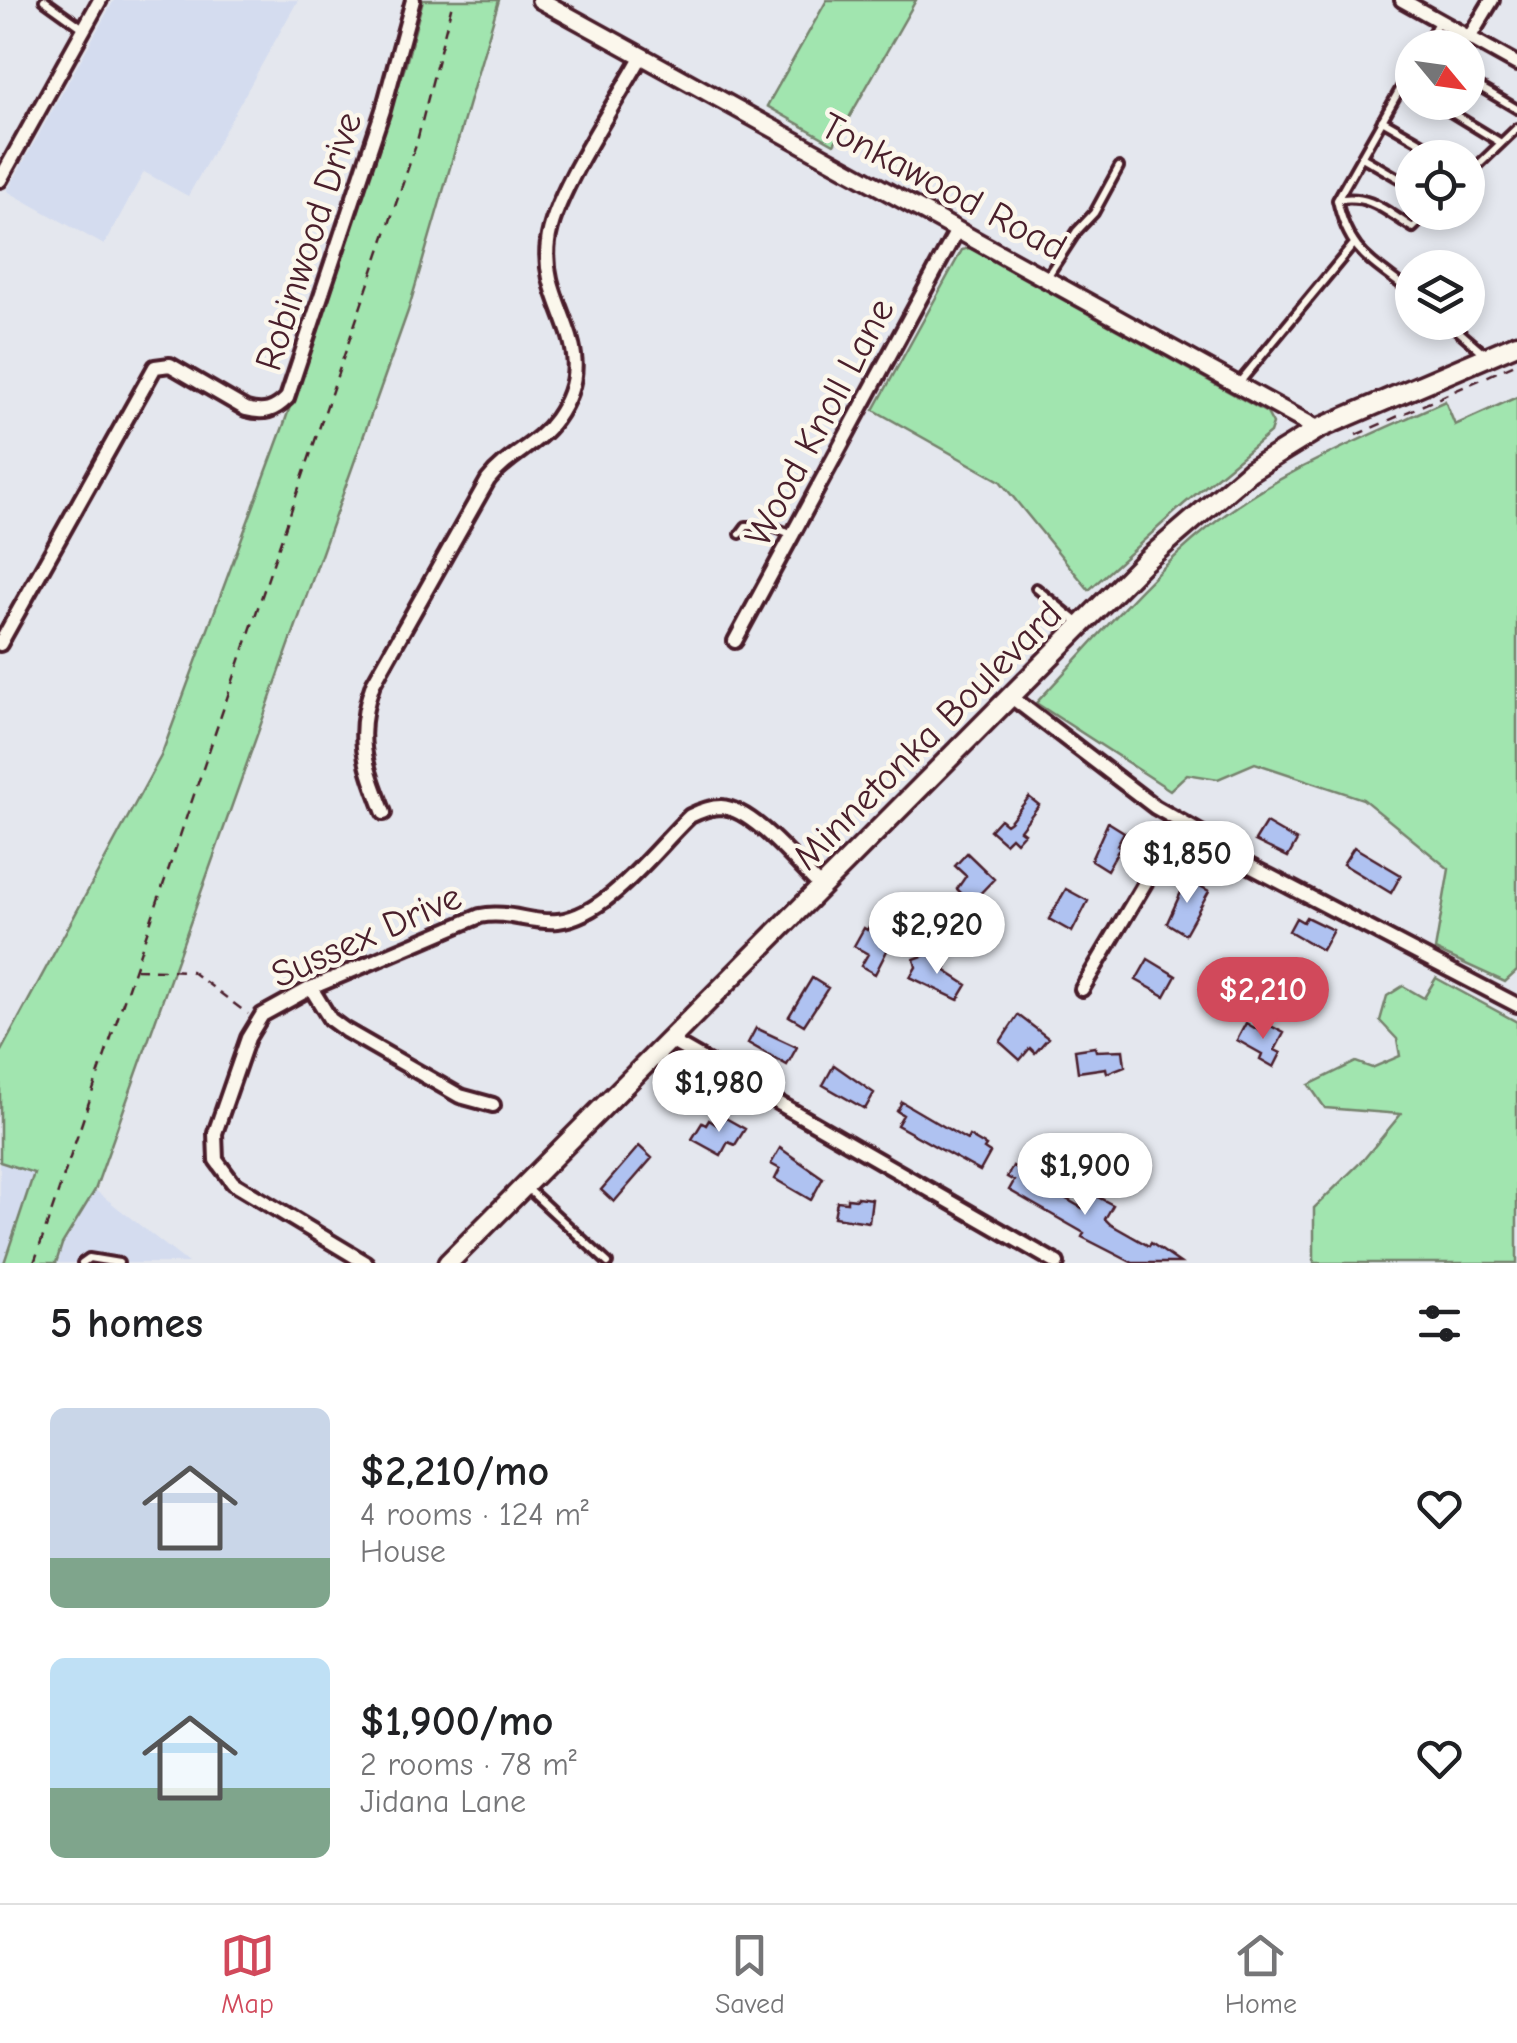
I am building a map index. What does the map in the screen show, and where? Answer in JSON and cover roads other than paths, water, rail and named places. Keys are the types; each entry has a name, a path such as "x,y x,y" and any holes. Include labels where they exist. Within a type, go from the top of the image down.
{"main road":[{"name":"Minnetonka Boulevard","path":"448,1263 1144,562 1250,471 1318,428 1517,344"}],"street":[{"path":"0,180 100,0"},
{"name":"Robinwood Drive","path":"0,644 155,367 170,365 259,412 270,411 287,398 383,110 412,0"},
{"name":"Tonkawood Road","path":"540,0 1318,428"},
{"path":"1402,0 1455,30"},
{"path":"1474,30 1492,0"},
{"path":"1485,47 1517,64"},
{"path":"384,814 363,752 365,706 373,684 488,480 509,458 542,436 568,398 575,352 552,287 547,244 560,202 641,57"},
{"name":"Wood Knoll Lane","path":"735,640 956,232"},
{"path":"1010,696 1155,807 1246,864 1517,1006"},
{"name":"Sussex Drive","path":"366,1263 233,1183 216,1160 215,1133 248,1038 258,1020 273,1006 480,916 507,914 557,921 594,909 690,816 703,810 719,807 748,816 821,887"},
{"path":"1082,989 1181,822"},
{"path":"311,988 330,1019 345,1030 460,1096 493,1105"},
{"path":"670,1040 1057,1263"}],"lane":[{"path":"44,0 84,28"},
{"path":"1434,30 1439,21"},
{"path":"1485,90 1517,109"},
{"path":"1395,98 1338,200 1344,230 1353,246 1395,280"},
{"path":"1382,120 1417,140"},
{"path":"1463,120 1501,143"},
{"path":"1485,158 1517,128"},
{"path":"1362,157 1395,176"},
{"path":"1046,278 1094,213 1119,166"},
{"path":"1338,200 1354,196 1368,200 1395,217"},
{"path":"1238,384 1353,246"},
{"path":"1469,340 1488,357"},
{"path":"740,534 746,526 758,524 792,535"},
{"path":"1036,588 1082,625"},
{"path":"525,1186 608,1263"},
{"path":"82,1263 90,1258 118,1263"}]}
